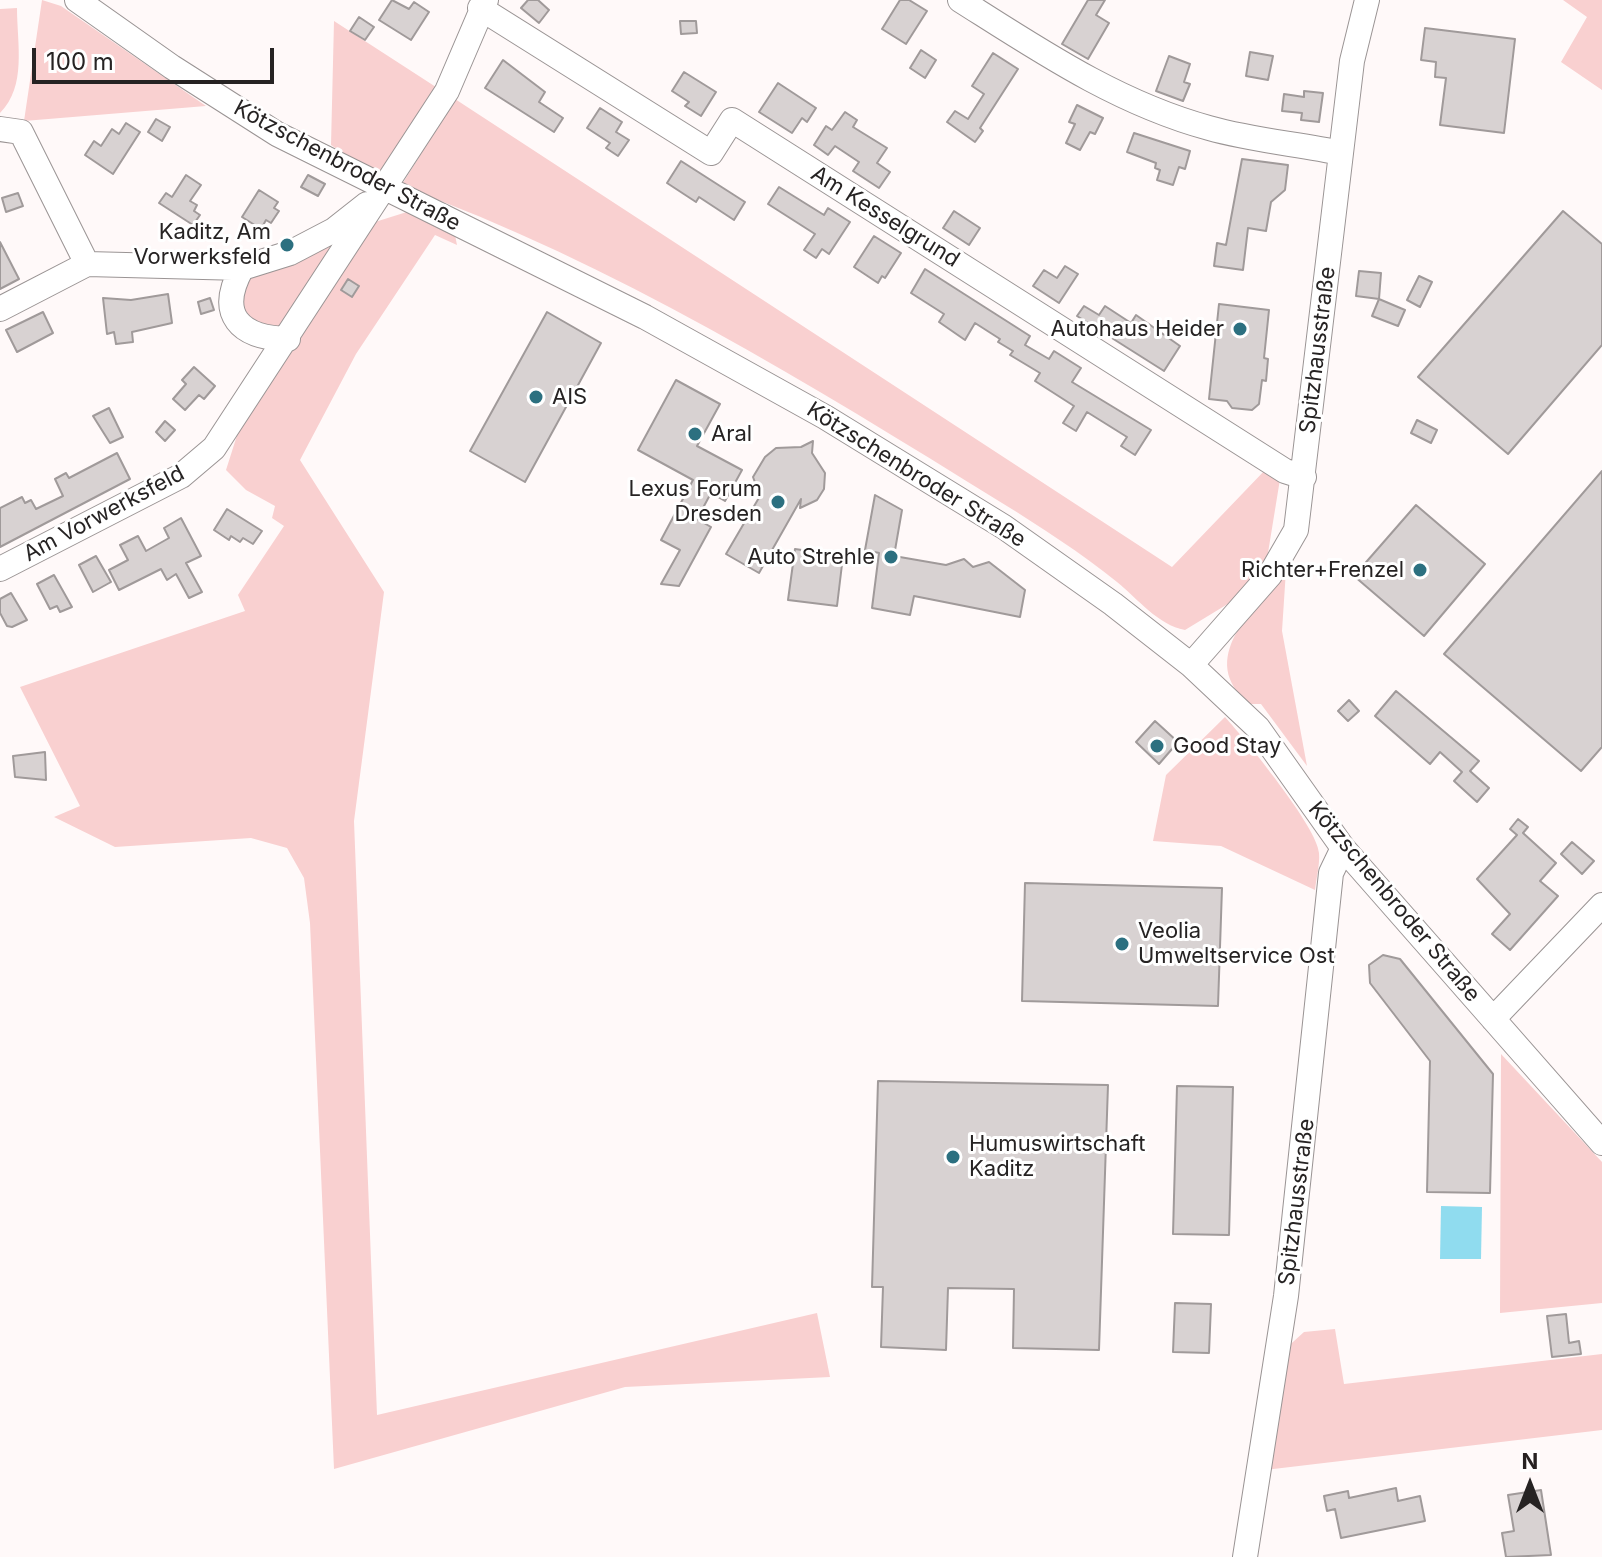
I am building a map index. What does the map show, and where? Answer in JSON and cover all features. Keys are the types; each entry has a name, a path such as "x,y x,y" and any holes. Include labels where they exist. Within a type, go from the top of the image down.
{"street":[{"name":"Kötzschenbroder Straße","path":"77,0 172,67 277,134 668,329 825,417 1004,527 1113,604 1191,665 1258,728 1343,848 1602,1143"},
{"path":"960,0 1060,63 1125,98 1209,128 1341,153"},
{"name":"Spitzhausstraße","path":"1191,665 1270,575 1289,548 1296,530 1352,61 1367,0"},
{"name":"Am Vorwerksfeld","path":"0,569 181,476 214,448 447,91 483,4"},
{"name":"Am Kesselgrund","path":"483,4 711,153 732,120 1285,471 1304,477"},
{"path":"0,129 21,132 87,264"},
{"path":"0,309 87,264 242,268 290,253 334,230 384,190"},
{"path":"242,268 234,283 231,299 234,317 245,332 263,339 288,339"},
{"name":"Spitzhausstraße","path":"1245,1557 1286,1296 1331,873 1343,848"},
{"path":"1493,1019 1602,905"}],"shaded area":[{"path":"42,0 61,6 206,106 24,121"},
{"path":"1563,0 1602,0 1602,90 1561,62 1587,17"},
{"path":"17,8 17,77 14,90 0,113 0,9"},
{"path":"334,21 439,89 385,171 369,171 331,145"},
{"path":"455,99 1172,567 1267,468 1281,473 1267,559 1231,602 1185,630 1166,623 1103,571 1046,531 784,371 558,251 401,186"},
{"path":"410,211 454,230 457,245 435,235 356,354 300,460 384,592 354,821 377,1415 817,1313 830,1377 625,1387 334,1469 310,923 304,878 287,848 251,838 115,847 54,817 80,806 20,687 245,611 238,595 284,526 272,518 275,506 246,490 226,470 240,426 375,222"},
{"path":"335,241 287,322 277,328 246,321 242,290 248,279"},
{"path":"1286,570 1282,631 1307,766 1261,704 1250,704 1234,687 1228,670 1229,652 1235,635 1246,617"},
{"path":"1225,717 1307,824 1319,853 1315,890 1221,846 1153,841 1166,775"},
{"path":"1501,1054 1602,1162 1602,1303 1500,1313"},
{"path":"1335,1329 1344,1384 1602,1354 1602,1430 1265,1470 1283,1351 1304,1332"}],"water":[{"path":"1441,1206 1482,1207 1481,1259 1440,1259"}],"building":[{"path":"392,0 409,9 414,2 429,12 411,40 379,20"},
{"path":"528,0 538,0 549,10 539,23 521,8"},
{"path":"900,0 909,0 927,11 906,44 882,29"},
{"path":"1088,0 1105,0 1096,15 1109,23 1088,59 1062,44"},
{"path":"359,17 374,27 365,40 350,31"},
{"path":"680,21 696,21 697,33 681,34"},
{"path":"1425,28 1515,39 1504,133 1440,125 1446,78 1435,77 1436,62 1421,60"},
{"path":"921,50 936,60 925,78 910,68"},
{"path":"1250,52 1273,56 1268,80 1246,76"},
{"path":"993,53 1018,69 980,128 983,131 975,142 947,122 955,111 968,119 984,94 972,86"},
{"path":"1169,56 1190,64 1184,82 1190,84 1183,101 1156,91"},
{"path":"503,60 545,92 539,102 563,118 554,132 485,88"},
{"path":"684,72 716,92 701,116 685,106 689,102 672,91"},
{"path":"778,83 816,108 807,122 802,118 792,133 759,112"},
{"path":"1304,91 1323,93 1319,122 1301,120 1302,113 1282,111 1284,94 1304,97"},
{"path":"1077,105 1103,118 1095,134 1090,132 1080,150 1066,143 1075,124 1069,122"},
{"path":"600,108 622,122 616,132 629,140 618,156 606,148 610,143 587,128"},
{"path":"845,112 857,120 853,127 887,148 877,163 890,172 879,188 853,171 859,162 835,146 828,155 814,145 826,126 832,130"},
{"path":"156,119 170,127 162,141 148,132"},
{"path":"126,123 140,132 113,174 85,155 94,141 101,146 112,129 119,134"},
{"path":"1134,133 1190,151 1185,169 1179,167 1173,185 1157,180 1160,170 1155,168 1156,163 1127,152"},
{"path":"1242,159 1288,165 1285,190 1271,202 1266,231 1248,228 1243,270 1214,266 1217,243 1226,245"},
{"path":"681,161 745,202 734,220 699,197 696,202 667,183"},
{"path":"186,175 201,185 190,201 197,205 194,211 200,215 193,225 159,203 166,193 172,197"},
{"path":"308,175 325,184 318,196 301,187"},
{"path":"779,187 824,215 828,208 850,222 829,254 822,249 816,258 804,250 815,234 768,204"},
{"path":"259,190 278,202 274,208 279,211 271,223 266,220 261,229 242,217"},
{"path":"18,193 23,206 6,212 2,198"},
{"path":"954,211 980,228 969,245 943,228"},
{"path":"1563,211 1602,244 1602,345 1508,454 1418,377"},
{"path":"874,236 901,253 885,278 882,276 878,283 854,267"},
{"path":"0,242 19,279 0,289"},
{"path":"1065,266 1078,274 1059,303 1033,286 1044,270 1057,278"},
{"path":"925,269 1030,336 1025,345 1049,359 1054,351 1081,368 1072,382 1151,430 1135,455 1121,446 1127,437 1087,412 1076,431 1063,423 1074,406 1035,381 1040,373 1010,355 1013,351 998,342 1000,339 975,323 965,340 939,322 944,314 911,293"},
{"path":"1359,271 1381,273 1379,299 1356,296"},
{"path":"1419,276 1432,282 1420,307 1407,300"},
{"path":"348,279 359,286 352,297 341,290"},
{"path":"168,294 172,323 132,332 133,342 116,344 114,332 107,334 103,298 131,300"},
{"path":"210,298 214,310 201,314 198,302"},
{"path":"1379,299 1405,310 1398,326 1372,316"},
{"path":"1219,304 1269,310 1264,358 1268,359 1266,381 1262,380 1259,404 1252,410 1232,408 1227,401 1209,399"},
{"path":"1084,306 1099,315 1105,306 1131,323 1136,315 1180,346 1164,371 1077,316"},
{"path":"43,312 53,333 17,352 6,330"},
{"name":"AIS","path":"547,312 601,343 525,482 470,451"},
{"path":"194,367 215,386 204,399 199,395 185,410 173,399 186,384 182,380"},
{"path":"676,380 720,404 697,446 742,470 725,501 711,493 697,519 711,527 679,586 661,584 680,550 661,540 693,480 638,450"},
{"path":"109,408 123,437 110,443 93,416"},
{"path":"1417,420 1437,430 1431,443 1411,433"},
{"path":"165,421 175,430 165,441 156,432"},
{"path":"813,441 812,453 825,473 824,489 817,500 800,508 801,499 759,573 726,554 760,496 753,477 765,457 776,448 801,447"},
{"path":"117,453 130,479 0,547 0,508 22,497 25,503 31,500 36,509 63,496 55,479 66,473 69,478"},
{"path":"1602,471 1602,747 1581,771 1444,654"},
{"name":"Auto Strehle","path":"875,495 902,510 894,556 946,565 964,559 973,567 989,562 1025,590 1020,617 914,596 910,615 872,608 879,553 865,550"},
{"name":"Richter+Frenzel","path":"1416,505 1485,564 1424,636 1354,576"},
{"path":"227,509 262,531 253,544 243,538 240,542 231,536 229,540 214,530"},
{"path":"181,518 201,556 186,563 202,592 189,598 176,574 167,580 161,569 119,590 109,570 128,560 120,545 138,536 146,551 169,538 164,528"},
{"path":"795,549 843,556 837,606 788,600"},
{"path":"96,556 111,582 93,592 79,565"},
{"path":"54,575 72,607 60,612 57,606 50,609 37,584"},
{"path":"11,593 27,620 12,627 7,626 0,613 0,599"},
{"path":"1396,691 1479,761 1470,771 1489,788 1477,802 1454,781 1462,772 1440,752 1430,764 1375,716"},
{"path":"1349,700 1359,711 1348,721 1338,711"},
{"name":"Good Stay","path":"1155,721 1178,742 1159,764 1136,742"},
{"path":"45,752 46,780 15,777 13,756"},
{"path":"1518,819 1528,827 1523,833 1556,863 1540,881 1558,896 1510,950 1492,934 1510,914 1477,879 1517,835 1510,829"},
{"path":"1572,842 1594,861 1582,874 1561,854"},
{"name":"Veolia Umweltservice Ost","path":"1025,883 1222,888 1218,1006 1022,1001"},
{"path":"1383,955 1400,959 1493,1074 1490,1193 1427,1192 1430,1061 1370,983 1369,965"},
{"name":"Humuswirtschaft Kaditz","path":"878,1081 1108,1085 1099,1350 1013,1348 1014,1289 948,1288 946,1350 881,1347 883,1287 872,1287"},
{"path":"1177,1086 1233,1087 1229,1235 1173,1234"},
{"path":"1175,1303 1211,1304 1209,1353 1173,1352"},
{"path":"1566,1314 1569,1343 1579,1341 1581,1354 1552,1357 1547,1316"},
{"path":"1396,1488 1398,1501 1420,1496 1425,1521 1341,1538 1335,1509 1327,1511 1324,1496 1348,1491 1349,1498"},
{"path":"1541,1490 1551,1555 1506,1557 1502,1533 1514,1531 1508,1495"}],"place":[{"name":"Kaditz, Am Vorwerksfeld","path":"287,245"},
{"name":"Autohaus Heider","path":"1240,329"},
{"name":"AIS","path":"536,397"},
{"name":"Aral","path":"695,434"},
{"name":"Lexus Forum Dresden","path":"778,502"},
{"name":"Auto Strehle","path":"891,557"},
{"name":"Richter+Frenzel","path":"1420,570"},
{"name":"Good Stay","path":"1157,746"},
{"name":"Veolia Umweltservice Ost","path":"1122,944"},
{"name":"Humuswirtschaft Kaditz","path":"953,1157"}]}
